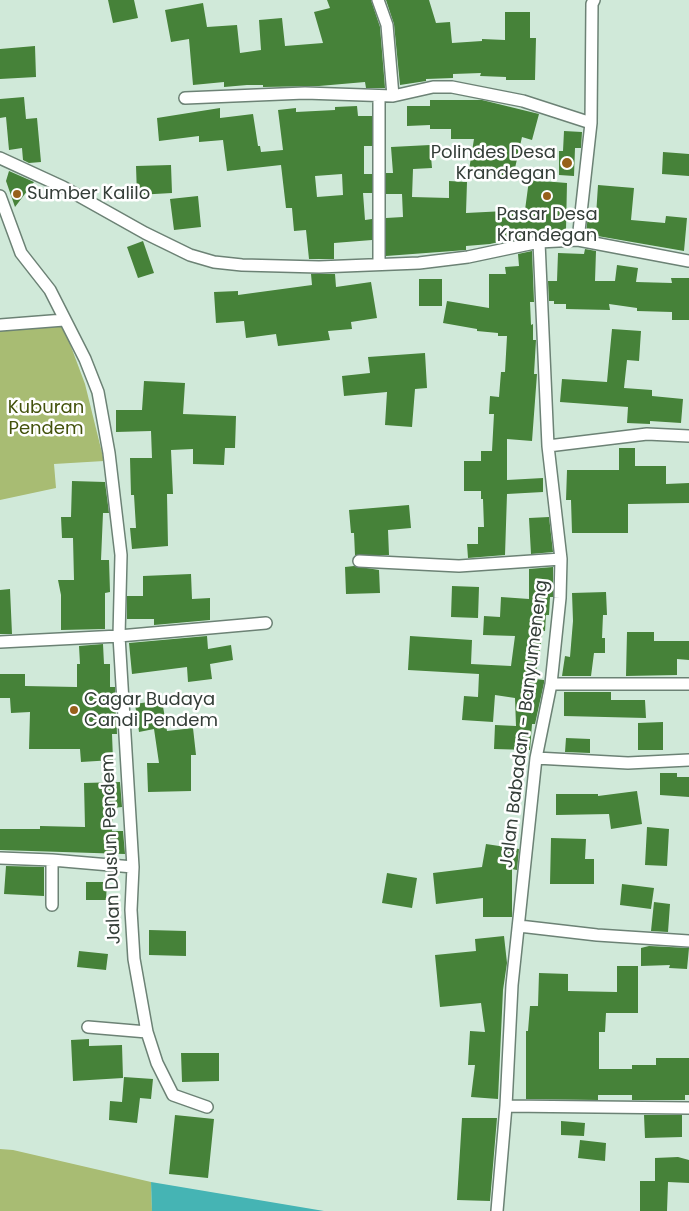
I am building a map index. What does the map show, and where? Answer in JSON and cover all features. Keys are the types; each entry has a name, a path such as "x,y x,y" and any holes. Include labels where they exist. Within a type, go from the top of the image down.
{"street":[{"path":"378,0 387,25 393,96"},
{"path":"578,240 591,123 592,4 594,0"},
{"path":"185,98 305,93 393,96 433,87 452,87 523,102 591,123"},
{"path":"379,96 379,264"},
{"path":"0,158 100,206 145,234 190,255 214,262 242,265 320,267 379,264 468,257 539,242 578,240 689,261"},
{"name":"Jalan Dusun Pendem","path":"0,196 21,254 50,290 85,359 98,392 109,453 121,555 119,636 133,867 131,910 134,958 147,1032 157,1063 173,1095 207,1107"},
{"name":"Jalan Babadan - Banyumeneng","path":"497,1211 506,1106 512,985 536,758 551,684 560,598 561,559 548,446 539,242"},
{"path":"0,325 64,320"},
{"path":"548,446 647,434 689,436"},
{"path":"358,561 460,566 561,559"},
{"path":"0,642 119,636 266,623"},
{"path":"551,684 689,684"},
{"path":"536,758 628,763 689,760"},
{"path":"0,858 52,860 133,867"},
{"path":"52,860 52,905"},
{"path":"519,926 597,935 689,941"},
{"path":"88,1027 147,1032"},
{"path":"506,1106 689,1108"}],"green space":[{"name":"Kuburan Pendem","path":"63,325 85,384 104,461 54,464 56,488 0,500 0,331"},
{"path":"0,1149 13,1150 151,1182 152,1211 0,1211"}],"water":[{"path":"151,1182 324,1211 152,1211"}],"building":[{"path":"108,0 134,0 138,18 113,23"},
{"path":"327,0 371,0 380,27 385,88 366,88 365,82 319,86 263,87 263,85 247,85 224,87 224,82 193,85 189,39 171,42 165,10 203,3 207,27 237,25 240,53 261,50 259,20 282,18 285,46 323,43 314,12 330,8"},
{"path":"386,0 429,0 436,23 450,22 452,43 482,41 482,39 505,40 505,12 530,12 530,38 536,38 535,80 506,80 506,77 480,76 481,73 453,74 453,78 426,79 426,81 400,85 394,24"},
{"path":"35,46 36,77 0,79 0,49"},
{"path":"24,97 26,119 37,118 41,162 29,163 23,160 22,148 9,150 6,117 0,118 0,99"},
{"path":"430,100 482,100 539,114 532,140 522,137 513,177 469,170 474,139 451,139 451,129 430,129 430,125 407,126 407,106 430,106"},
{"path":"357,106 358,116 372,116 372,146 364,146 364,174 372,174 372,193 363,193 365,220 372,219 372,240 334,243 334,259 309,259 306,230 294,231 292,208 286,208 281,165 227,171 223,140 199,142 199,136 159,141 157,118 220,108 220,118 253,114 258,146 260,146 261,152 283,150 278,110 296,108 296,112 335,110 335,107","holes":["342,174 343,195 317,197 315,176"]},
{"path":"564,131 582,132 581,148 575,148 574,176 559,175 559,151 563,151"},
{"path":"430,145 432,168 413,169 412,197 449,198 449,181 467,182 466,213 525,210 529,180 567,183 566,230 533,234 490,244 466,246 466,250 386,256 386,218 403,217 402,194 386,194 386,173 393,173 391,147"},
{"path":"663,152 689,154 689,176 662,174"},
{"path":"171,165 172,193 137,195 136,166"},
{"name":"Sumber Kalilo","path":"9,171 34,182 15,207 6,181"},
{"path":"598,185 634,188 631,220 665,223 666,216 687,218 684,251 586,234 588,215 596,216"},
{"path":"198,196 201,227 174,230 170,199"},
{"path":"143,241 154,273 138,278 127,247"},
{"path":"585,249 596,251 595,281 615,281 617,265 638,268 636,282 672,283 671,278 689,278 689,320 672,320 672,312 637,311 637,308 609,304 610,310 566,309 566,304 554,304 554,301 549,301 548,281 557,281 558,253 584,254"},
{"path":"532,251 534,302 530,302 533,340 536,340 534,374 537,374 532,441 507,439 507,480 543,478 543,492 507,494 505,555 468,558 467,544 478,544 478,527 484,527 483,499 481,499 481,491 464,491 464,461 481,461 481,451 492,451 494,414 489,414 490,396 499,397 501,372 505,372 507,336 498,336 498,333 477,331 477,329 443,323 447,301 489,308 489,274 506,274 505,267 519,266 518,254"},
{"path":"311,274 335,274 336,287 371,282 377,318 351,322 352,329 328,331 330,340 278,346 276,334 246,338 244,321 216,323 214,292 238,291 238,295 312,285"},
{"path":"419,279 442,279 442,306 419,306"},
{"path":"612,329 641,331 639,361 627,360 624,388 652,390 652,396 683,399 681,423 650,421 650,424 627,423 628,407 560,402 562,379 607,382"},
{"path":"425,353 427,388 415,389 412,427 385,425 387,392 344,396 342,376 370,373 368,357"},
{"path":"144,381 185,383 183,414 236,416 235,448 225,448 224,465 193,464 193,449 171,450 173,494 167,494 168,546 132,549 130,528 136,528 134,495 131,495 130,458 152,458 151,431 116,432 116,410 142,410"},
{"path":"619,448 635,448 635,466 666,466 666,484 689,483 689,503 628,504 628,533 572,533 571,500 566,500 567,470 619,470"},
{"path":"72,481 105,482 109,513 103,513 101,560 109,560 110,592 105,593 105,629 61,630 61,595 58,580 74,580 73,538 62,538 61,517 71,517"},
{"path":"409,505 411,528 388,530 389,555 355,555 354,533 351,533 349,510"},
{"path":"549,517 553,552 531,554 529,518"},
{"path":"354,566 379,570 380,593 346,594 345,567"},
{"path":"553,567 553,597 550,597 549,615 546,615 545,631 543,631 535,679 544,680 544,683 535,724 532,724 530,750 494,749 495,725 516,726 515,698 495,695 493,722 462,720 464,696 478,697 479,674 408,670 410,636 472,640 471,664 511,666 515,636 483,635 484,616 500,617 501,597 529,599 529,569"},
{"path":"191,574 192,599 210,598 210,620 154,625 154,619 127,619 127,596 143,596 143,576"},
{"path":"452,586 479,587 478,618 451,617"},
{"path":"10,589 12,634 0,634 0,590"},
{"path":"606,592 607,615 603,615 602,638 605,638 605,653 594,653 591,676 562,676 565,656 570,657 573,621 572,593"},
{"path":"627,632 654,632 654,641 689,641 689,660 677,659 677,675 626,676"},
{"path":"207,636 208,649 231,645 233,660 210,664 212,679 188,682 187,667 132,674 129,643"},
{"path":"103,644 104,664 110,664 110,687 115,687 117,734 112,734 113,760 81,762 80,749 29,749 30,712 11,713 10,698 0,698 0,674 25,674 25,686 77,687 77,664 80,664 79,646"},
{"path":"564,692 611,692 611,700 645,700 646,718 564,716"},
{"path":"162,700 167,731 193,728 196,755 191,755 191,791 148,792 147,763 159,763 154,729 139,732 135,704"},
{"path":"663,722 663,750 638,750 638,723"},
{"path":"566,738 590,739 590,753 565,752"},
{"path":"660,773 677,773 677,777 689,777 689,797 660,795"},
{"path":"120,782 122,807 113,808 112,831 123,831 125,854 0,850 0,829 40,829 40,826 85,827 84,783"},
{"path":"637,791 642,824 611,829 609,814 556,815 556,794 598,794 598,796"},
{"path":"647,827 669,829 667,866 645,865"},
{"path":"551,838 586,839 585,859 594,859 594,884 550,884"},
{"path":"486,844 519,849 517,870 512,869 512,917 483,917 483,898 436,904 433,873 482,867"},
{"path":"6,866 44,867 44,896 4,894"},
{"path":"387,873 417,878 412,908 382,903"},
{"path":"86,882 107,882 106,900 86,900"},
{"path":"622,884 654,888 651,909 620,905"},
{"path":"654,902 670,904 668,932 651,931"},
{"path":"149,930 186,931 186,956 149,955"},
{"path":"504,936 507,963 503,990 498,1099 471,1097 475,1065 468,1065 470,1031 485,1032 481,1003 440,1007 435,955 476,951 475,939"},
{"path":"649,946 689,948 687,969 669,968 670,965 641,966 641,948"},
{"path":"79,951 108,954 106,970 77,967"},
{"path":"617,966 638,966 638,1013 606,1013 605,1032 599,1032 599,1069 632,1069 632,1065 656,1065 656,1058 689,1058 689,1095 685,1095 685,1100 632,1100 632,1095 598,1095 598,1100 526,1099 526,1031 528,1031 530,1006 538,1006 539,973 568,974 568,991 617,992"},
{"path":"89,1039 89,1046 122,1045 123,1078 73,1081 71,1040"},
{"path":"181,1053 219,1053 219,1081 182,1082"},
{"path":"124,1077 153,1079 151,1099 140,1098 137,1123 109,1120 110,1101 122,1102"},
{"path":"175,1115 214,1119 208,1178 169,1174"},
{"path":"644,1115 682,1115 682,1137 645,1138"},
{"path":"462,1118 497,1118 490,1201 457,1200"},
{"path":"561,1121 585,1123 584,1136 561,1135"},
{"path":"580,1140 606,1143 605,1161 578,1158"},
{"path":"678,1157 689,1160 689,1183 668,1182 667,1211 640,1211 640,1181 655,1181 655,1158"}],"place":[{"name":"Polindes Desa Krandegan","path":"567,163"},
{"name":"Sumber Kalilo","path":"17,194"},
{"name":"Pasar Desa Krandegan","path":"547,196"},
{"name":"Cagar Budaya Candi Pendem","path":"74,710"}]}
